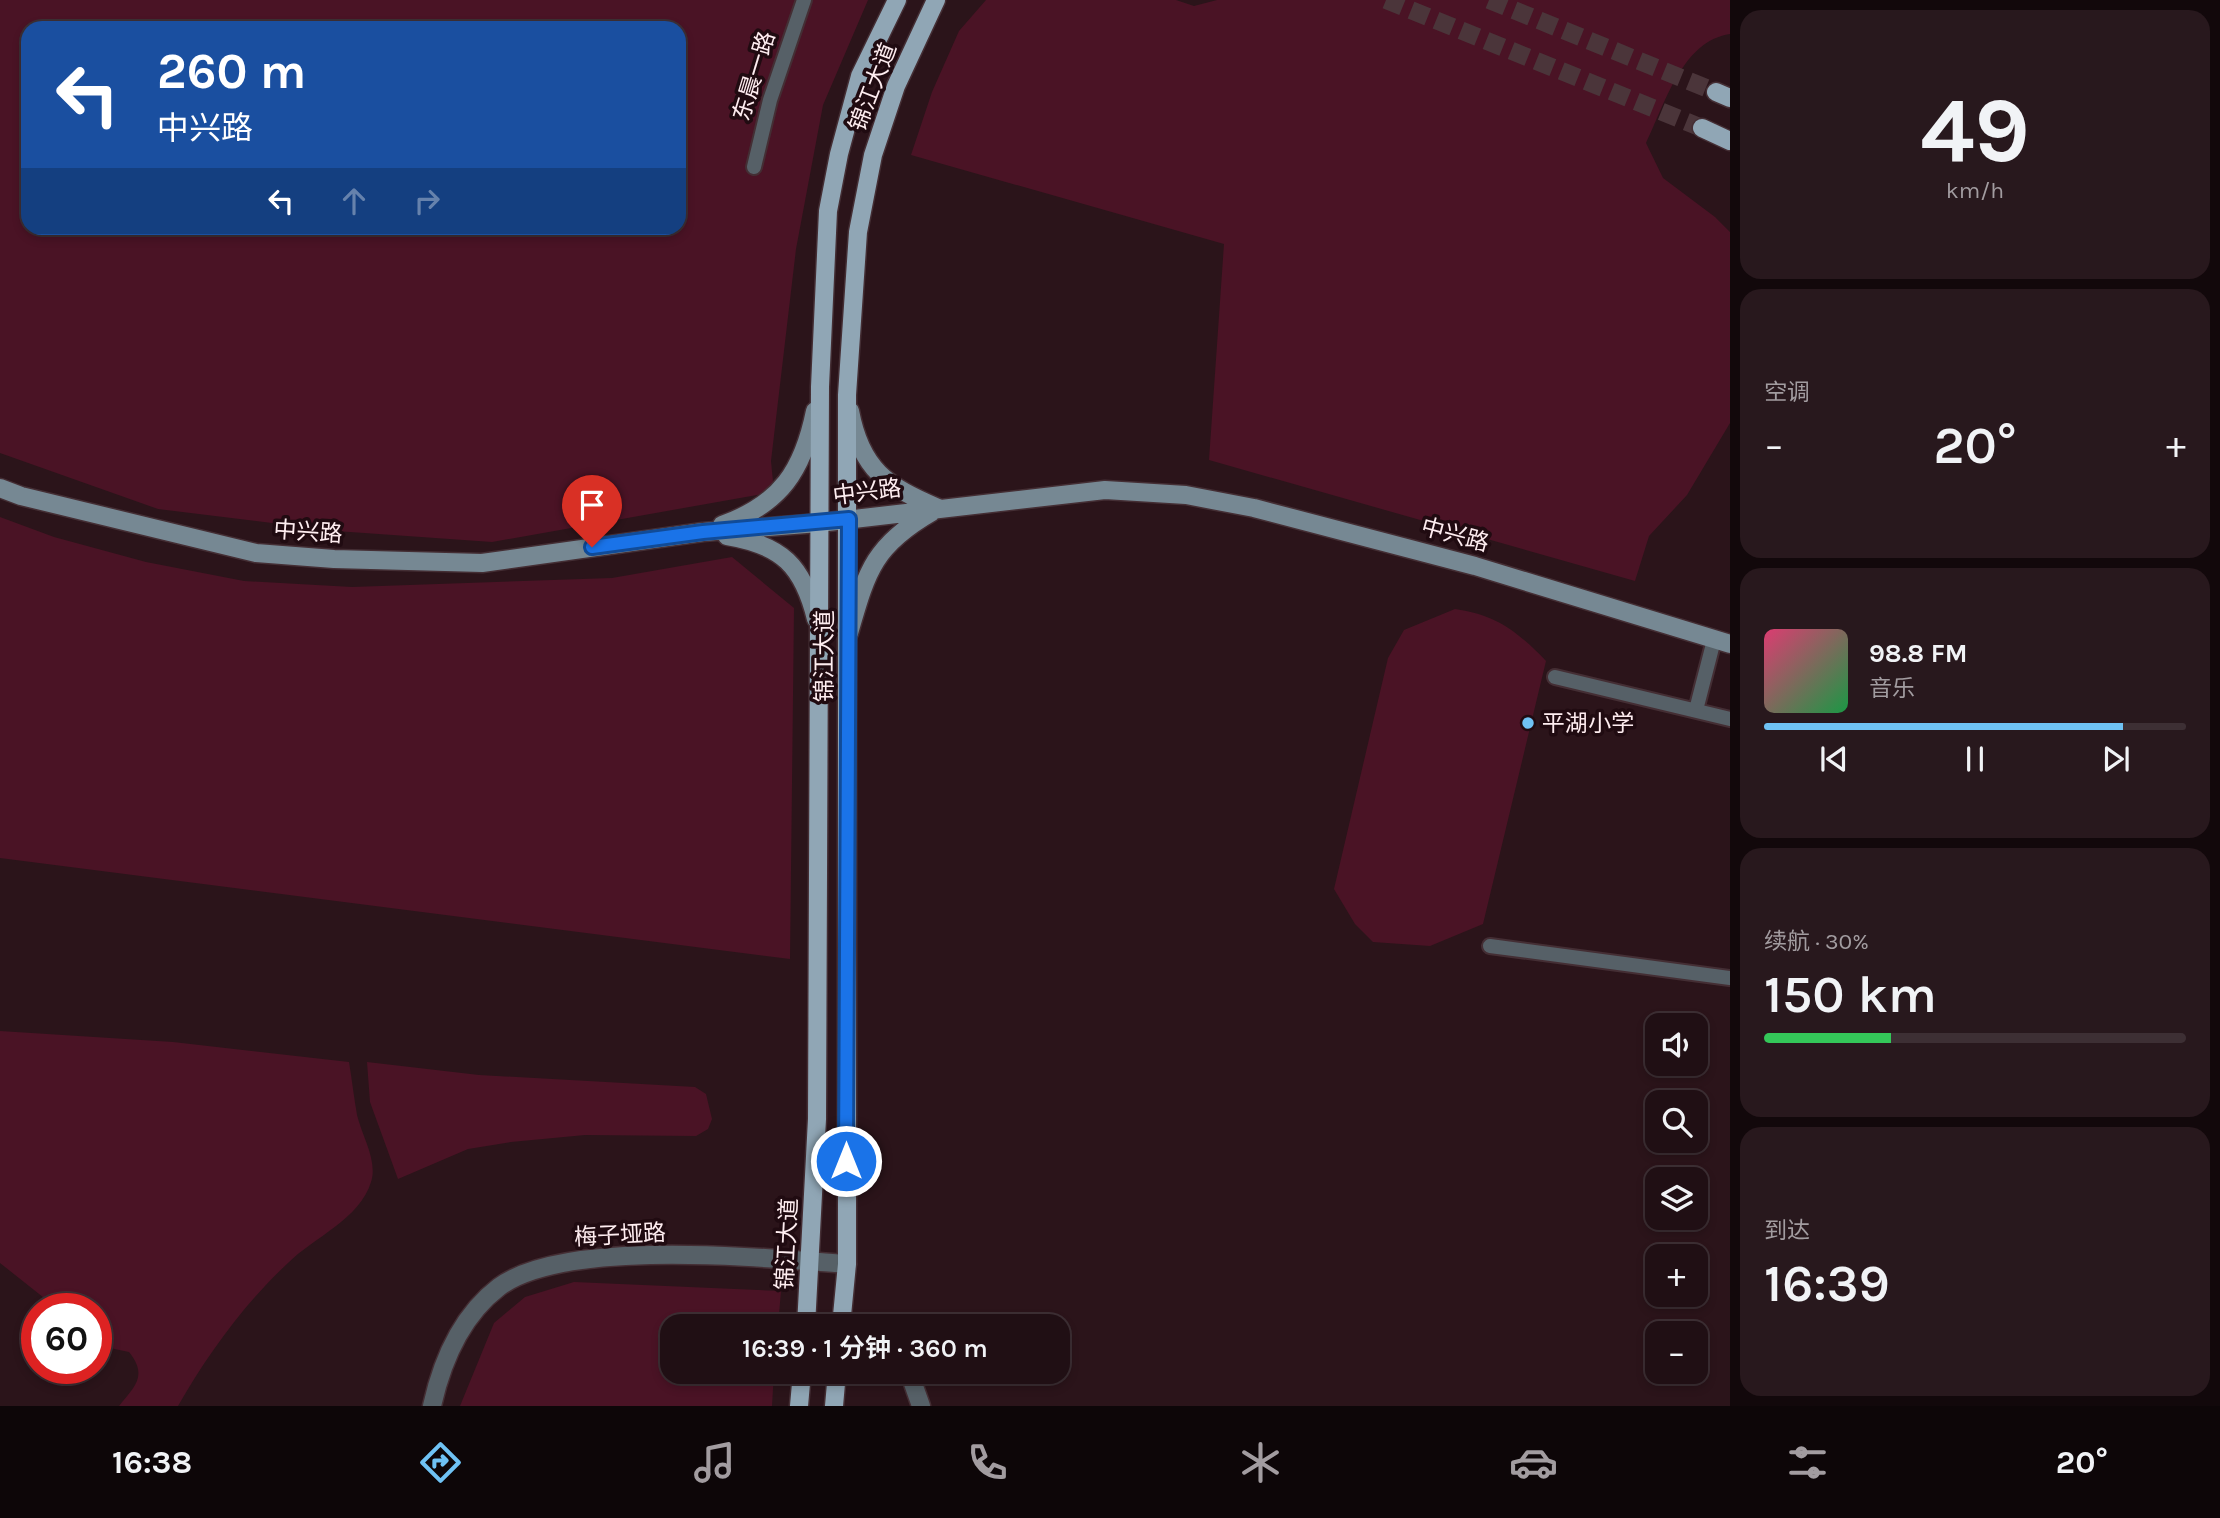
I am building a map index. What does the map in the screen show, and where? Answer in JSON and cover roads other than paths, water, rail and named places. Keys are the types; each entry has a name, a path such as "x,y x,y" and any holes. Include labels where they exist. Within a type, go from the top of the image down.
{"main road":[{"name":"锦江大道","path":"807,1314 817,1119 820,387 828,211 839,154 860,76 897,0"},
{"name":"锦江大道","path":"842,1314 847,1264 847,395 858,232 873,155 896,86 936,0"},
{"path":"1702,128 1730,141"},
{"path":"703,532 738,519 764,505 786,486 810,438 820,387"},
{"path":"847,395 853,427 872,468 895,489 938,508"},
{"name":"中兴路","path":"0,488 21,496 256,553 334,559 482,563 703,532 819,523 1105,490 1186,495 1254,508 1475,566 1722,642"},
{"path":"849,636 872,562 906,527 938,508"},
{"path":"703,532 742,539 769,548 787,559 806,583 819,633"},
{"path":"799,1406 801,1384"},
{"path":"834,1406 836,1384"}],"street":[{"name":"东晨一路","path":"754,167 770,100 804,0"},
{"path":"1696,710 1722,642"},
{"path":"1555,677 1730,719"},
{"path":"1490,946 1730,978"},
{"name":"梅子垭路","path":"432,1406 456,1336 486,1299 521,1275 587,1258 676,1256 847,1264"},
{"path":"913,1384 921,1406"}],"tunnel":[{"path":"1386,0 1702,128"},
{"path":"1489,0 1716,92"}],"place":[{"name":"平湖小学","path":"1528,723"}]}
